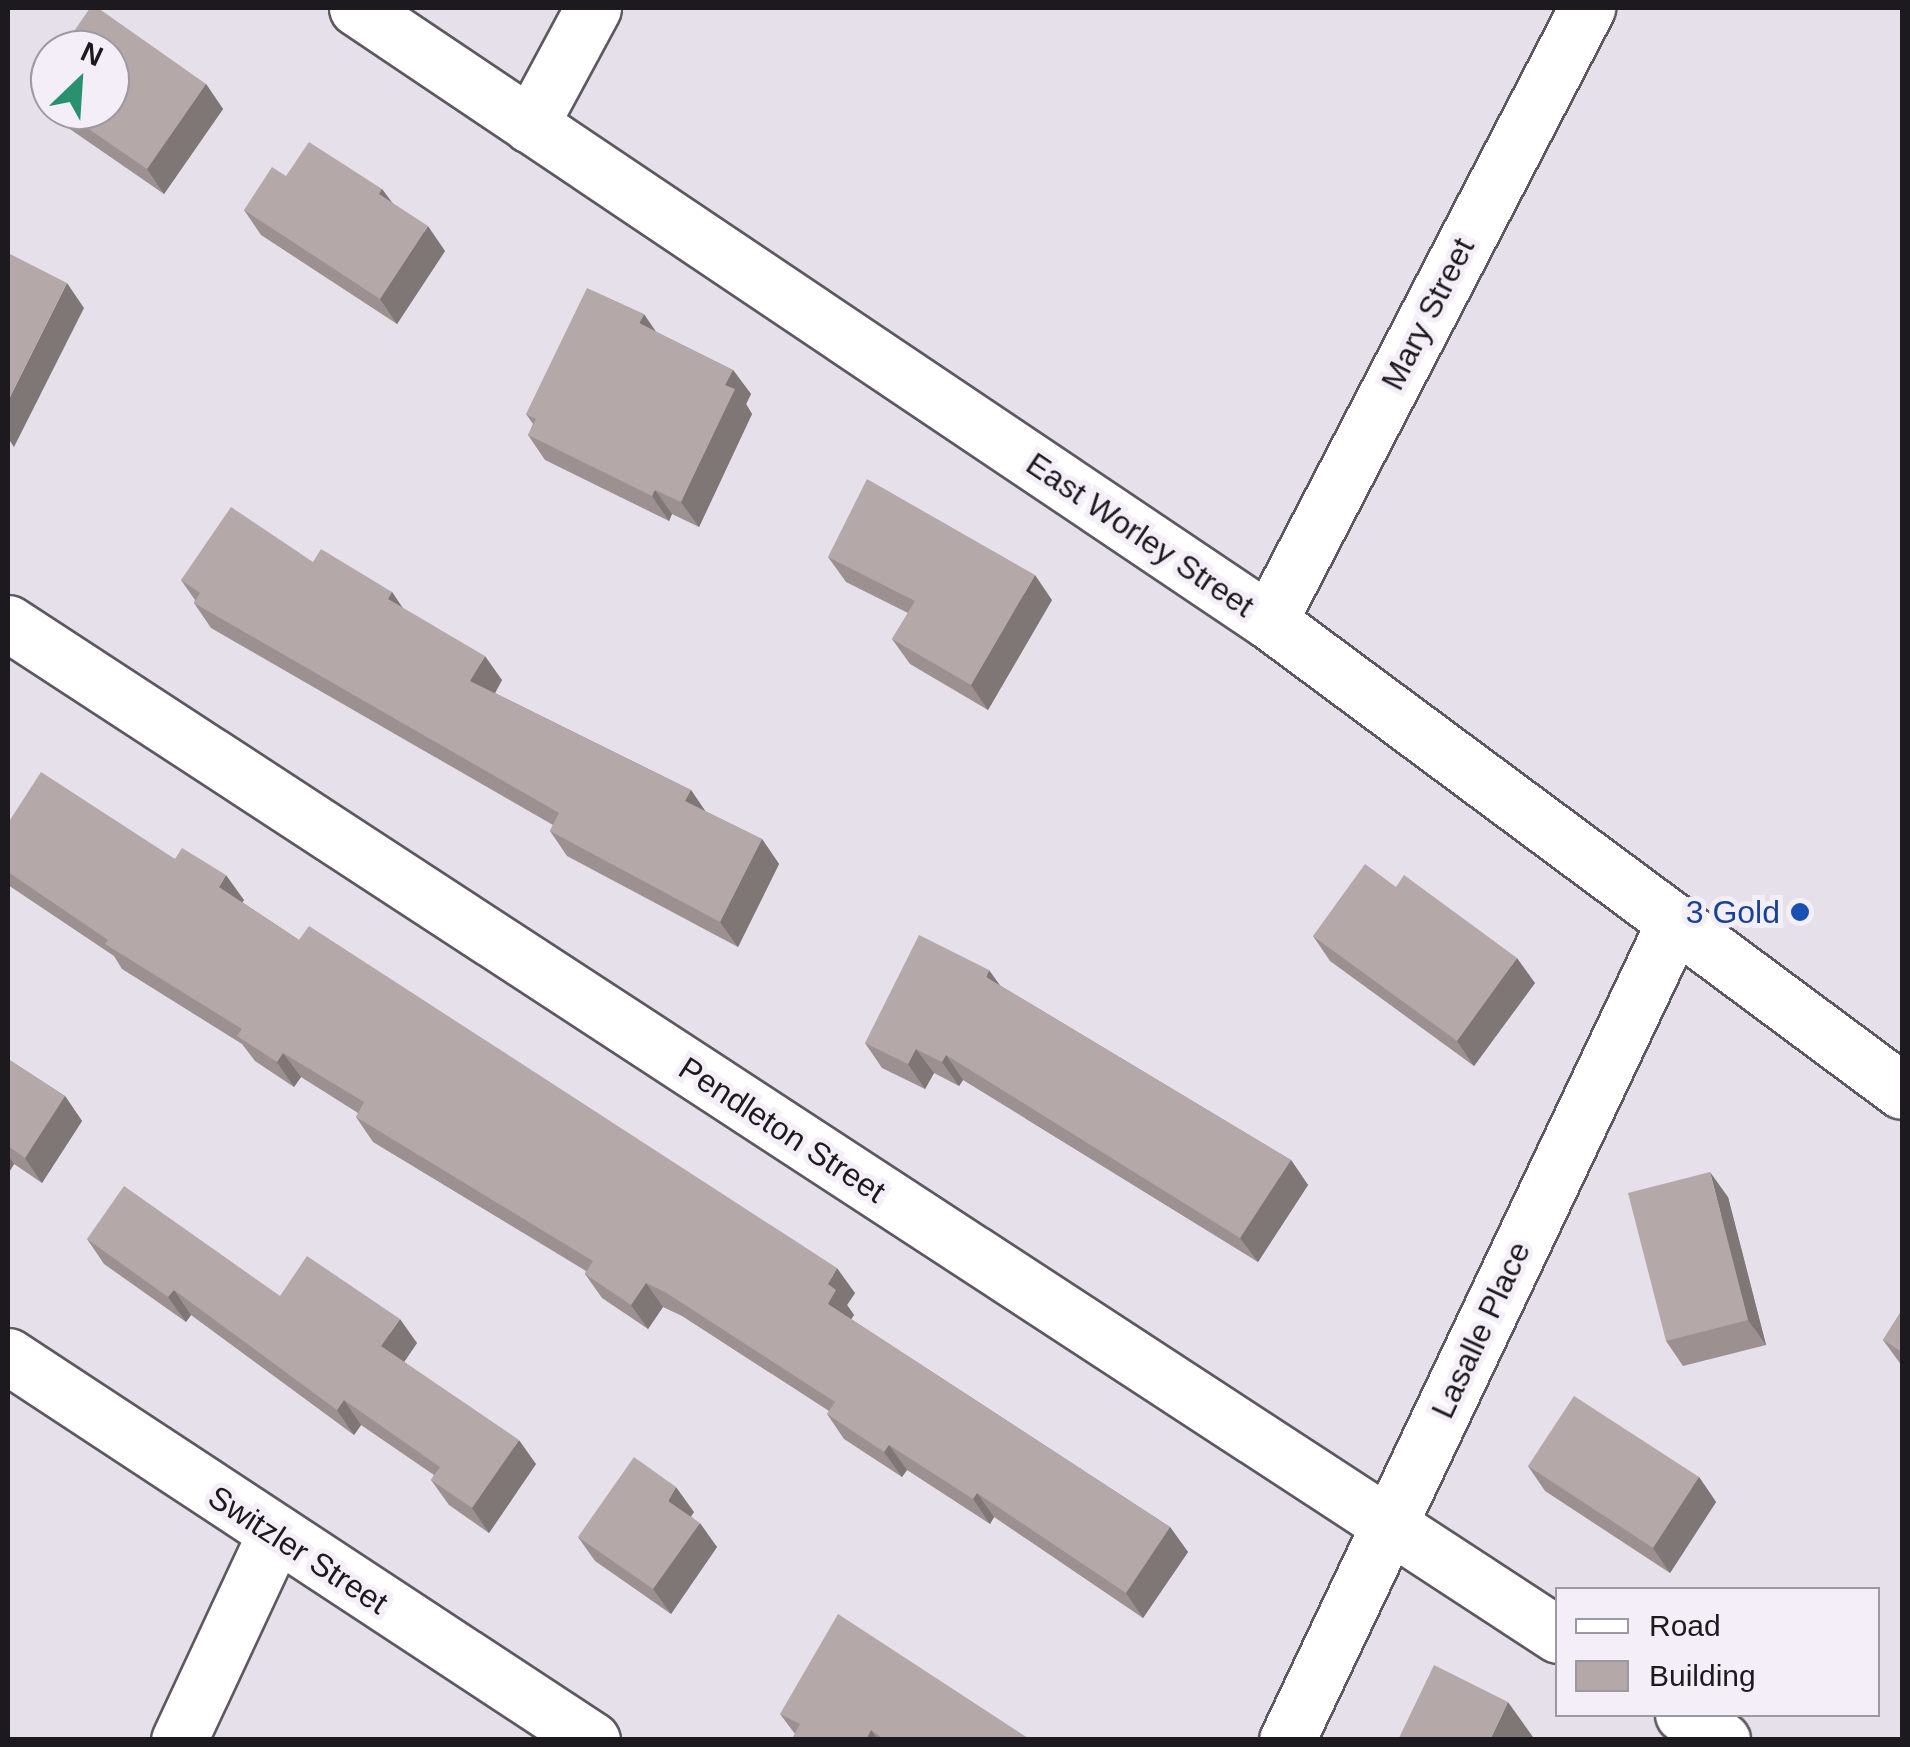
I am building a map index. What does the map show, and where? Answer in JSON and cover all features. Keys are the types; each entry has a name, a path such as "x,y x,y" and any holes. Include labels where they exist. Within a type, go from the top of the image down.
{"street":[{"name":"East Worley Street","path":"358,8 1269,621 1902,1091"},
{"path":"530,125 593,8"},
{"name":"Mary Street","path":"1269,621 1588,8"},
{"name":"Pendleton Street","path":"8,624 1555,1633"},
{"name":"Lasalle Place","path":"1287,1740 1675,921"},
{"name":"Switzler Street","path":"8,1356 274,1536 592,1740"},
{"path":"179,1740 274,1536"},
{"path":"1687,1717 1722,1740"}],"building":[{"path":"90,8 98,8 129,30 75,30"},
{"path":"130,31 206,84 147,169 90,130 130,130"},
{"path":"309,142 382,189 379,194 428,226 380,299 244,210 272,167 286,176"},
{"path":"8,253 67,283 8,401"},
{"path":"587,288 644,314 639,323 733,370 725,385 735,389 681,502 655,490 652,496 528,435 536,419 526,414"},
{"path":"867,479 1035,575 971,685 892,639 915,601 828,557"},
{"path":"231,507 313,562 321,549 392,592 388,599 485,656 470,681 691,790 685,801 762,839 720,922 550,831 559,813 194,603 200,593 181,580"},
{"path":"41,772 175,859 182,848 226,875 219,887 299,940 309,926 837,1268 828,1284 836,1290 828,1304 1170,1527 1126,1593 977,1493 973,1499 889,1445 884,1452 827,1414 835,1402 665,1292 646,1283 631,1305 585,1274 593,1261 356,1117 364,1102 283,1053 277,1062 237,1036 242,1029 105,944 108,940 8,872 8,823"},
{"path":"1365,864 1396,887 1404,875 1517,958 1457,1041 1313,936"},
{"path":"919,935 989,970 986,977 1291,1160 1240,1238 946,1055 942,1062 916,1049 908,1064 865,1043"},
{"path":"8,1059 65,1096 25,1158 8,1146"},
{"path":"1710,1172 1748,1320 1666,1341 1628,1193"},
{"path":"124,1186 280,1296 307,1256 400,1319 381,1346 519,1440 472,1508 431,1480 440,1467 344,1400 337,1410 174,1290 168,1297 87,1239"},
{"path":"1902,1310 1902,1352 1883,1340"},
{"path":"1574,1396 1699,1477 1653,1548 1528,1466"},
{"path":"634,1457 676,1487 668,1501 700,1523 653,1589 578,1537"},
{"path":"838,1614 1031,1740 885,1740 871,1730 866,1740 793,1737 800,1724 780,1714"},
{"path":"1434,1665 1508,1702 1490,1740 1398,1740"}],"place":[{"name":"3 Gold","path":"1800,912"}]}
